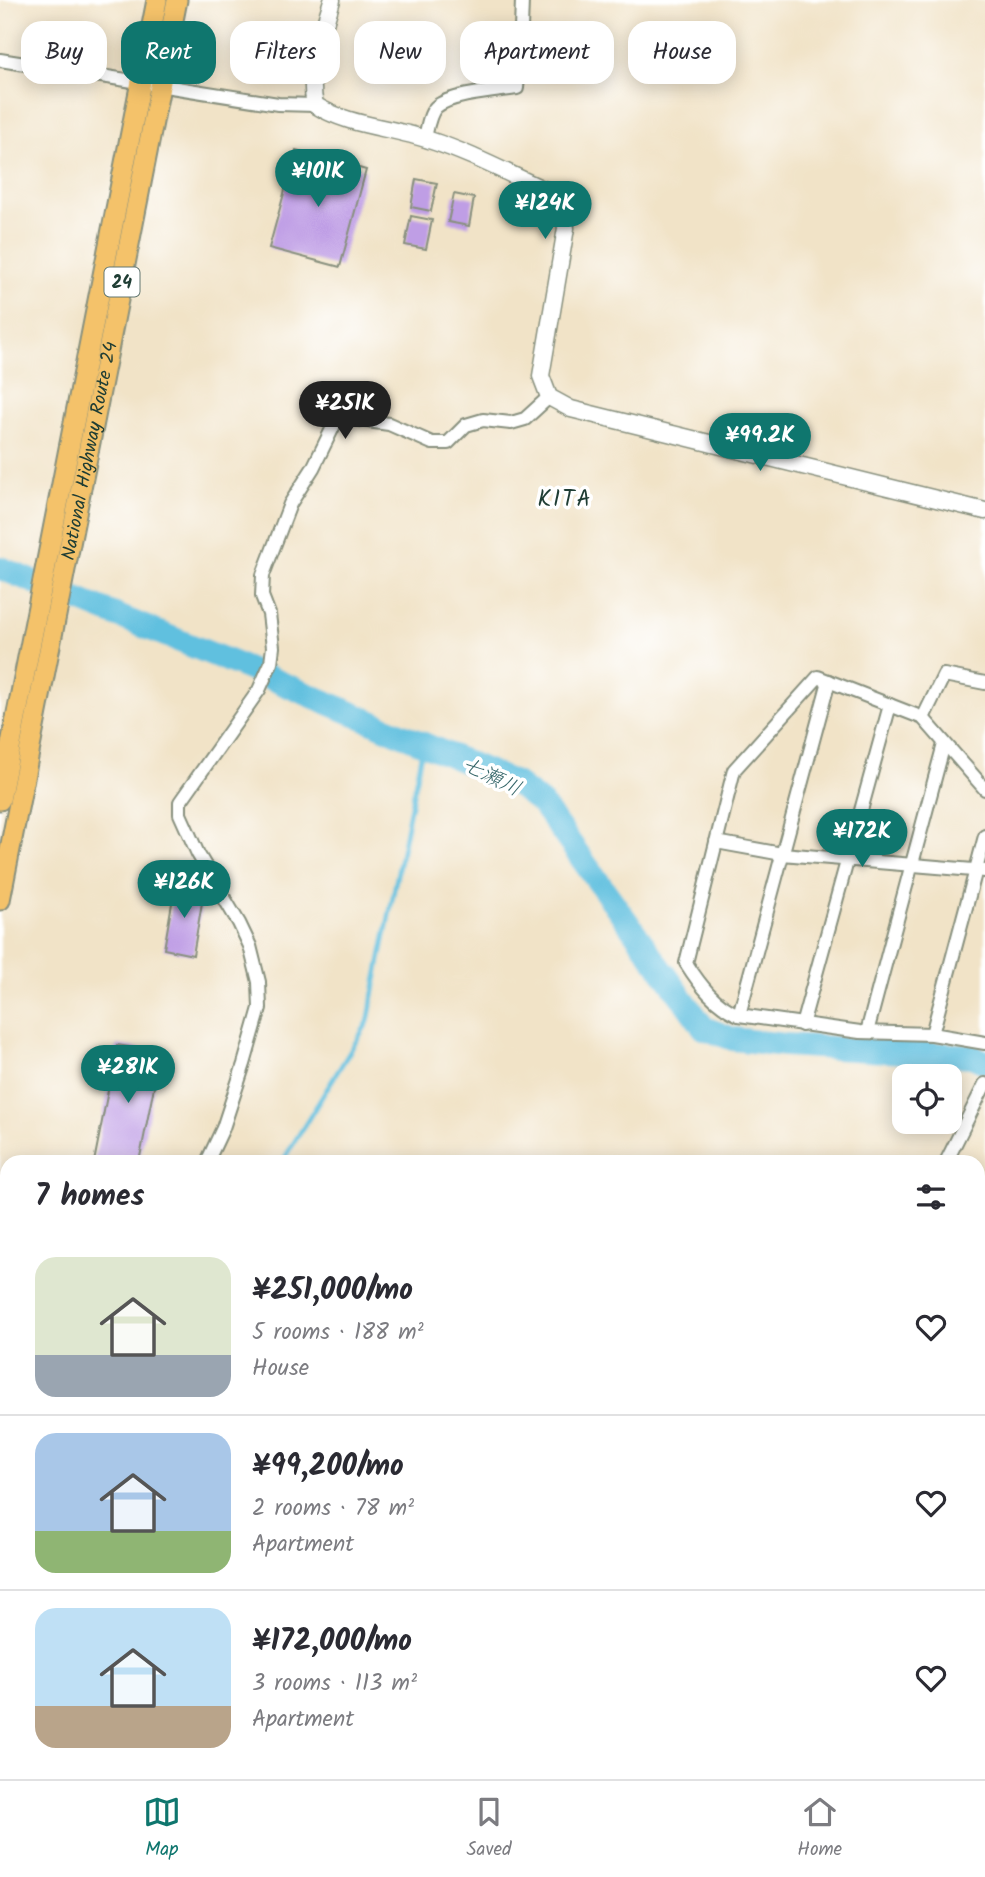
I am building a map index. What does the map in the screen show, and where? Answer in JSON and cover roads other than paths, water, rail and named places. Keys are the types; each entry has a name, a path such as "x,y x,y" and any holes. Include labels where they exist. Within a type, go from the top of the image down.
{"highway":[{"name":"National Highway Route 24","path":"155,21 157,0"},
{"name":"National Highway Route 24","path":"170,21 177,0"},
{"name":"National Highway Route 24","path":"0,900 40,648 48,558 151,84"},
{"name":"National Highway Route 24","path":"0,800 40,648 68,563 151,84"}],"street":[{"path":"315,105 312,91 314,70 332,0"},
{"path":"425,138 436,108 451,100 517,88 522,0"},
{"path":"0,60 121,78"},
{"path":"157,84 278,104 315,105 346,119 425,138 549,192 562,205 566,228 541,376 549,397 570,410 985,510"},
{"path":"210,1155 223,1129 260,1008 259,982 250,946 198,854 180,814 180,802 260,690 271,663 273,647 269,614 262,596 263,575 290,505 313,468 338,417 389,424 432,443 448,443 466,425 483,420 511,423 526,419 549,397"},
{"path":"923,718 944,674 985,683"},
{"path":"985,789 923,718 818,677 734,770 686,963 708,993 727,1010 739,1016 867,1032 932,1034 985,1043"},
{"path":"739,1016 829,681"},
{"path":"802,1025 890,705"},
{"path":"867,1032 944,744"},
{"path":"932,1034 980,870 985,836"},
{"path":"716,842 782,854 847,861 980,870"},
{"path":"950,1155 985,1084"}],"waterway":[{"name":"七瀬川","path":"0,568 251,670 515,783 542,804 704,1028 733,1039 785,1045 972,1056 985,1062"},
{"path":"286,1155 368,1022 423,744"}],"district":[{"name":"KITA","path":"565,498"}]}
